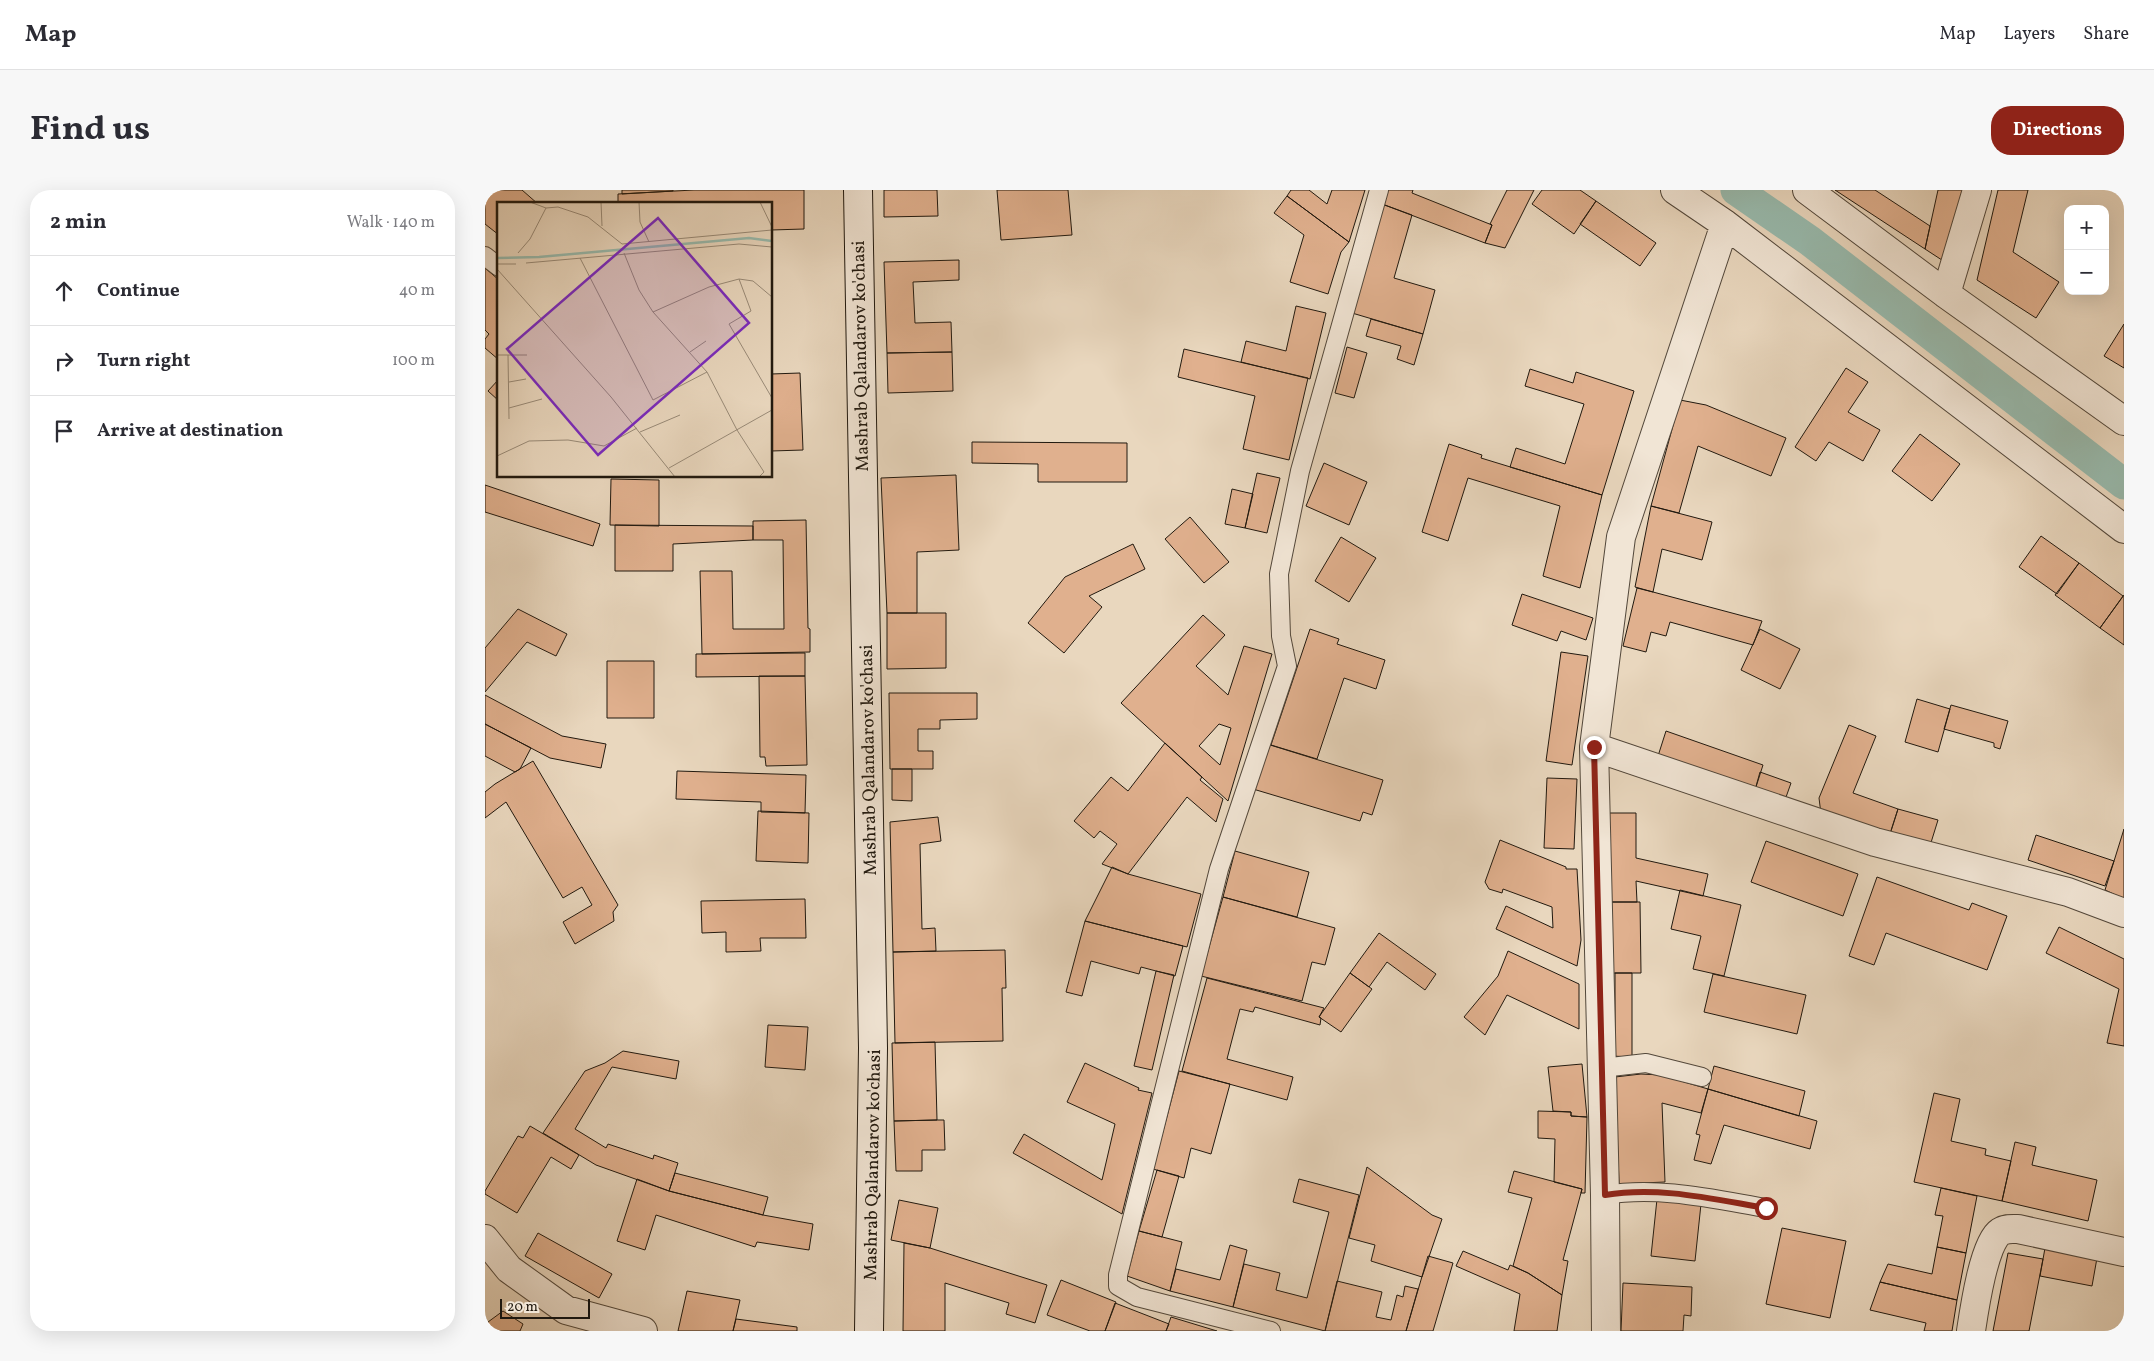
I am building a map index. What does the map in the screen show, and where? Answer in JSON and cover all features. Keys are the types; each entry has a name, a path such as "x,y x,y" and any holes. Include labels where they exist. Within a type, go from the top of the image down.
{"street":[{"name":"Mashrab Qalandarov ko'chasi","path":"858,190 873,1048 869,1331"},
{"path":"1675,190 1725,224 2124,529"},
{"path":"1807,190 1946,294 2124,421"},
{"path":"1946,294 1977,190"},
{"path":"1606,1331 1605,1195 1594,747 1621,537 1725,224"},
{"path":"1594,747 1875,842 2068,892 2124,913"},
{"path":"1971,1331 1977,1292 1991,1242 1999,1232 2006,1229 2019,1229 2124,1252"},
{"path":"485,1239 509,1269 566,1310 643,1331"}],"lane":[{"path":"1271,1331 1137,1297 1118,1286 1118,1275 1219,869 1287,666 1281,636 1279,574 1300,471 1379,190"},
{"path":"485,256 497,265"},
{"path":"1602,1068 1646,1063 1701,1077"},
{"path":"1605,1195 1621,1192 1662,1191 1766,1208"}],"building":[{"path":"485,190 522,190 536,202 497,202 497,233 485,224"},
{"path":"622,190 673,190 673,191 622,194"},
{"path":"694,190 804,190 804,229 773,230 773,202 618,202 618,194"},
{"path":"884,190 937,190 938,216 884,217"},
{"path":"997,190 1068,190 1072,235 1001,240"},
{"path":"1291,190 1309,190 1327,204 1332,190 1365,190 1349,242 1287,196"},
{"path":"1387,190 1413,190 1412,193 1492,225 1485,243 1382,204"},
{"path":"1507,190 1534,190 1505,248 1485,243 1492,225 1490,224"},
{"path":"1542,190 1580,190 1596,201 1574,234 1532,204"},
{"path":"1835,190 1875,190 1930,226 1925,249"},
{"path":"1938,190 1964,190 1948,264 1925,249"},
{"path":"1998,190 2028,190 2013,252 2059,282 2036,318 1977,280"},
{"path":"1287,196 1349,242 1341,252 1328,294 1290,282 1304,235 1274,213"},
{"path":"1596,201 1656,243 1640,266 1580,224"},
{"path":"1382,204 1412,215 1394,278 1435,290 1423,334 1352,313"},
{"path":"959,260 959,280 913,282 915,323 951,322 952,352 887,353 884,262"},
{"path":"485,268 497,278 497,358 485,348 485,339 489,334 485,330"},
{"path":"1296,306 1326,313 1310,379 1241,362 1246,341 1286,351"},
{"path":"1371,319 1423,334 1414,365 1397,359 1401,346 1366,336"},
{"path":"2124,324 2124,368 2104,356"},
{"path":"1347,347 1367,353 1354,398 1335,393"},
{"path":"1184,349 1308,378 1289,460 1243,449 1255,396 1178,377"},
{"path":"952,352 953,391 888,393 887,353"},
{"path":"1846,368 1868,382 1848,412 1880,430 1863,461 1829,442 1816,461 1795,447"},
{"path":"1530,369 1573,383 1576,372 1634,391 1602,495 1510,467 1516,448 1565,464 1584,404 1525,386"},
{"path":"800,373 803,450 773,451 773,374"},
{"path":"497,381 497,399 488,391"},
{"path":"1680,400 1706,405 1786,438 1771,476 1698,446 1679,513 1651,506"},
{"path":"1920,434 1960,464 1932,501 1892,471"},
{"path":"972,442 1127,443 1127,482 1038,482 1038,464 972,463"},
{"path":"1449,444 1482,455 1481,458 1602,495 1580,588 1543,576 1560,506 1468,478 1448,541 1422,532"},
{"path":"1324,463 1367,482 1349,525 1306,506"},
{"path":"1257,473 1280,478 1267,533 1245,528"},
{"path":"956,475 959,550 917,552 917,613 887,613 881,478"},
{"path":"611,479 659,480 659,526 610,525"},
{"path":"485,485 600,524 593,546 485,512"},
{"path":"1232,489 1253,494 1245,528 1225,524"},
{"path":"1651,506 1712,522 1702,560 1662,549 1653,592 1635,587"},
{"path":"1190,517 1229,562 1204,583 1165,539"},
{"path":"806,520 810,652 702,654 700,571 732,571 733,629 784,629 783,540 753,540 753,521"},
{"path":"615,525 753,526 753,540 673,544 673,571 615,571"},
{"path":"2041,536 2079,563 2057,594 2019,567"},
{"path":"1341,537 1376,558 1349,602 1315,581"},
{"path":"1133,544 1145,569 1089,596 1102,607 1064,653 1028,623 1065,577"},
{"path":"2079,563 2123,596 2100,628 2055,595"},
{"path":"1637,588 1762,621 1753,645 1670,622 1666,636 1651,632 1646,652 1623,646"},
{"path":"1522,594 1593,618 1586,640 1561,631 1557,641 1512,625"},
{"path":"2124,595 2124,645 2100,628"},
{"path":"518,609 567,634 556,656 527,642 485,692 485,648"},
{"path":"887,613 946,613 946,668 887,669"},
{"path":"1203,615 1225,635 1196,666 1228,695 1244,646 1272,654 1228,801 1121,703","holes":["1219,724 1231,728 1220,765 1199,746"]},
{"path":"1310,629 1339,639 1337,644 1385,660 1376,689 1344,678 1317,759 1271,745"},
{"path":"1760,629 1800,649 1780,689 1741,670"},
{"path":"1561,652 1588,656 1572,765 1546,761"},
{"path":"805,653 805,676 696,677 696,654"},
{"path":"607,661 654,661 654,718 607,718"},
{"path":"759,676 805,676 807,765 766,766 765,757 760,757"},
{"path":"889,693 977,693 977,719 940,720 940,729 918,729 918,751 933,751 933,769 890,769"},
{"path":"485,695 562,736 606,744 601,768 550,758 485,724"},
{"path":"1917,699 1950,709 1938,752 1905,742"},
{"path":"1951,705 2008,721 2000,749 1994,747 1994,743 1944,729"},
{"path":"485,724 531,748 520,769 515,772 485,756"},
{"path":"1849,725 1876,736 1853,793 1898,809 1889,837 1821,814 1819,798"},
{"path":"1666,731 1763,765 1755,790 1658,756"},
{"path":"1165,743 1202,777 1200,780 1223,799 1216,822 1187,797 1128,874 1102,864 1117,844 1100,831 1094,838 1074,821 1111,777 1128,791"},
{"path":"1267,744 1383,780 1372,815 1363,812 1360,821 1253,789"},
{"path":"533,761 618,905 613,912 614,921 575,944 563,922 592,905 582,887 563,898 506,802 485,818 485,792"},
{"path":"892,769 912,769 912,801 892,800"},
{"path":"677,771 806,775 805,813 761,812 761,802 676,799"},
{"path":"1760,772 1791,783 1785,800 1755,790"},
{"path":"1547,778 1577,779 1574,849 1544,848"},
{"path":"1898,809 1938,820 1929,849 1889,837"},
{"path":"758,811 809,813 808,863 756,861"},
{"path":"1607,813 1636,813 1636,858 1708,874 1703,896 1636,881 1637,902 1608,902"},
{"path":"938,817 941,841 920,844 922,929 935,928 936,951 893,952 890,822"},
{"path":"2124,829 2124,899 2105,890"},
{"path":"2036,835 2114,861 2105,886 2028,860"},
{"path":"1500,840 1566,867 1566,869 1577,869 1581,940 1577,966 1496,929 1506,906 1553,928 1552,907 1503,889 1502,893 1489,889 1485,882"},
{"path":"1766,841 1858,874 1843,916 1751,882"},
{"path":"1235,851 1309,872 1297,917 1223,897"},
{"path":"1112,867 1128,874 1201,894 1187,947 1085,921"},
{"path":"1877,877 1969,910 1972,903 2007,916 1987,970 1886,933 1874,965 1849,956"},
{"path":"1680,890 1741,905 1724,976 1693,969 1701,936 1671,929"},
{"path":"1223,897 1335,928 1325,965 1312,962 1302,1001 1201,976"},
{"path":"805,899 806,938 760,938 761,951 726,952 726,932 702,933 701,901"},
{"path":"1608,902 1640,902 1641,973 1608,973"},
{"path":"1085,921 1183,946 1175,976 1141,967 1139,974 1091,961 1082,996 1066,992"},
{"path":"2059,927 2124,959 2124,1046 2107,1043 2119,989 2046,953"},
{"path":"1379,933 1436,974 1425,990 1387,962 1369,987 1350,973"},
{"path":"1005,950 1006,988 1002,988 1003,1041 895,1043 893,952"},
{"path":"1508,951 1579,984 1579,1029 1507,995 1485,1035 1464,1017 1498,976"},
{"path":"1156,971 1174,975 1152,1070 1134,1066"},
{"path":"1350,973 1372,989 1341,1032 1319,1017"},
{"path":"1615,973 1632,973 1632,1057 1611,1056 1610,1039 1615,1039"},
{"path":"1713,974 1806,995 1797,1034 1704,1012"},
{"path":"1207,978 1324,1008 1319,1017 1321,1018 1320,1025 1255,1007 1253,1012 1240,1009 1227,1059 1293,1077 1287,1100 1182,1071"},
{"path":"768,1025 808,1027 805,1070 765,1067"},
{"path":"935,1042 937,1120 894,1121 892,1043"},
{"path":"623,1051 679,1061 676,1079 612,1067 575,1129 606,1148 608,1144 653,1159 654,1155 678,1163 669,1191 596,1165 543,1133 585,1071 605,1063"},
{"path":"1085,1063 1139,1088 1138,1090 1152,1093 1122,1214 1013,1153 1024,1134 1102,1180 1115,1124 1067,1102"},
{"path":"1582,1064 1587,1117 1571,1116 1571,1112 1553,1111 1548,1067"},
{"path":"1714,1066 1805,1091 1799,1116 1708,1089"},
{"path":"1179,1071 1230,1084 1211,1154 1191,1148 1184,1178 1153,1169"},
{"path":"1641,1074 1661,1075 1708,1089 1701,1113 1662,1103 1665,1182 1619,1184 1615,1077"},
{"path":"1708,1089 1817,1121 1810,1149 1724,1125 1711,1164 1694,1160 1700,1135 1696,1134"},
{"path":"1934,1093 1960,1099 1951,1141 1986,1149 1985,1155 2011,1161 2002,1201 1914,1182"},
{"path":"1538,1111 1571,1112 1571,1116 1587,1117 1585,1193 1581,1193 1582,1189 1554,1182 1555,1139 1538,1138"},
{"path":"944,1120 945,1150 922,1150 922,1171 896,1171 894,1121"},
{"path":"530,1126 579,1155 571,1169 551,1157 517,1213 485,1194 485,1191 518,1136 523,1138"},
{"path":"2015,1142 2036,1147 2032,1165 2097,1180 2088,1221 2002,1201"},
{"path":"1367,1167 1432,1215 1442,1219 1422,1277 1371,1261 1375,1245 1349,1238"},
{"path":"1157,1170 1179,1176 1162,1237 1139,1231"},
{"path":"1514,1171 1582,1189 1563,1260 1568,1261 1562,1295 1528,1273 1513,1266 1532,1198 1508,1192"},
{"path":"675,1173 768,1197 763,1215 669,1191"},
{"path":"637,1179 669,1191 763,1215 813,1224 809,1250 757,1242 755,1247 656,1215 645,1250 617,1241"},
{"path":"1299,1179 1359,1195 1325,1331 1233,1307 1244,1264 1280,1273 1276,1290 1307,1298 1329,1212 1293,1202"},
{"path":"1941,1188 1977,1196 1966,1253 1937,1247 1943,1216 1935,1215"},
{"path":"1657,1199 1701,1204 1695,1261 1651,1256"},
{"path":"899,1200 938,1208 930,1248 891,1240"},
{"path":"1782,1228 1846,1241 1830,1318 1766,1304"},
{"path":"1139,1231 1182,1242 1170,1291 1127,1276"},
{"path":"538,1233 612,1274 599,1298 525,1256"},
{"path":"904,1243 930,1248 1047,1285 1035,1323 1006,1314 1009,1303 945,1283 945,1331 903,1331"},
{"path":"1230,1245 1247,1250 1233,1307 1170,1291 1176,1269 1220,1280"},
{"path":"1937,1247 1966,1253 1957,1300 1880,1282 1888,1264 1932,1274"},
{"path":"2045,1248 2097,1258 2092,1286 2040,1276"},
{"path":"1463,1251 1508,1270 1510,1265 1528,1273 1562,1295 1557,1331 1514,1331 1520,1294 1456,1266"},
{"path":"2008,1253 2043,1259 2029,1331 1993,1331"},
{"path":"1428,1256 1453,1263 1433,1331 1406,1331"},
{"path":"1061,1280 1116,1302 1105,1331 1090,1331 1047,1315"},
{"path":"1337,1281 1382,1292 1376,1317 1391,1320 1397,1295 1403,1297 1405,1286 1418,1289 1406,1331 1325,1331"},
{"path":"1880,1282 1957,1300 1952,1331 1924,1331 1926,1323 1870,1310"},
{"path":"1623,1283 1692,1287 1691,1316 1684,1315 1683,1331 1621,1331"},
{"path":"687,1291 740,1300 733,1331 678,1331"},
{"path":"1115,1303 1169,1324 1166,1331 1105,1331"},
{"path":"503,1311 523,1324 520,1331 485,1331 488,1322"},
{"path":"1171,1317 1217,1331 1166,1331"},
{"path":"736,1319 797,1327 797,1331 733,1331"}],"waterway":[{"path":"1736,190 1810,241 2124,484"}],"route":[{"path":"1594,747 1605,1195 1621,1192 1662,1191 1766,1208"}]}
